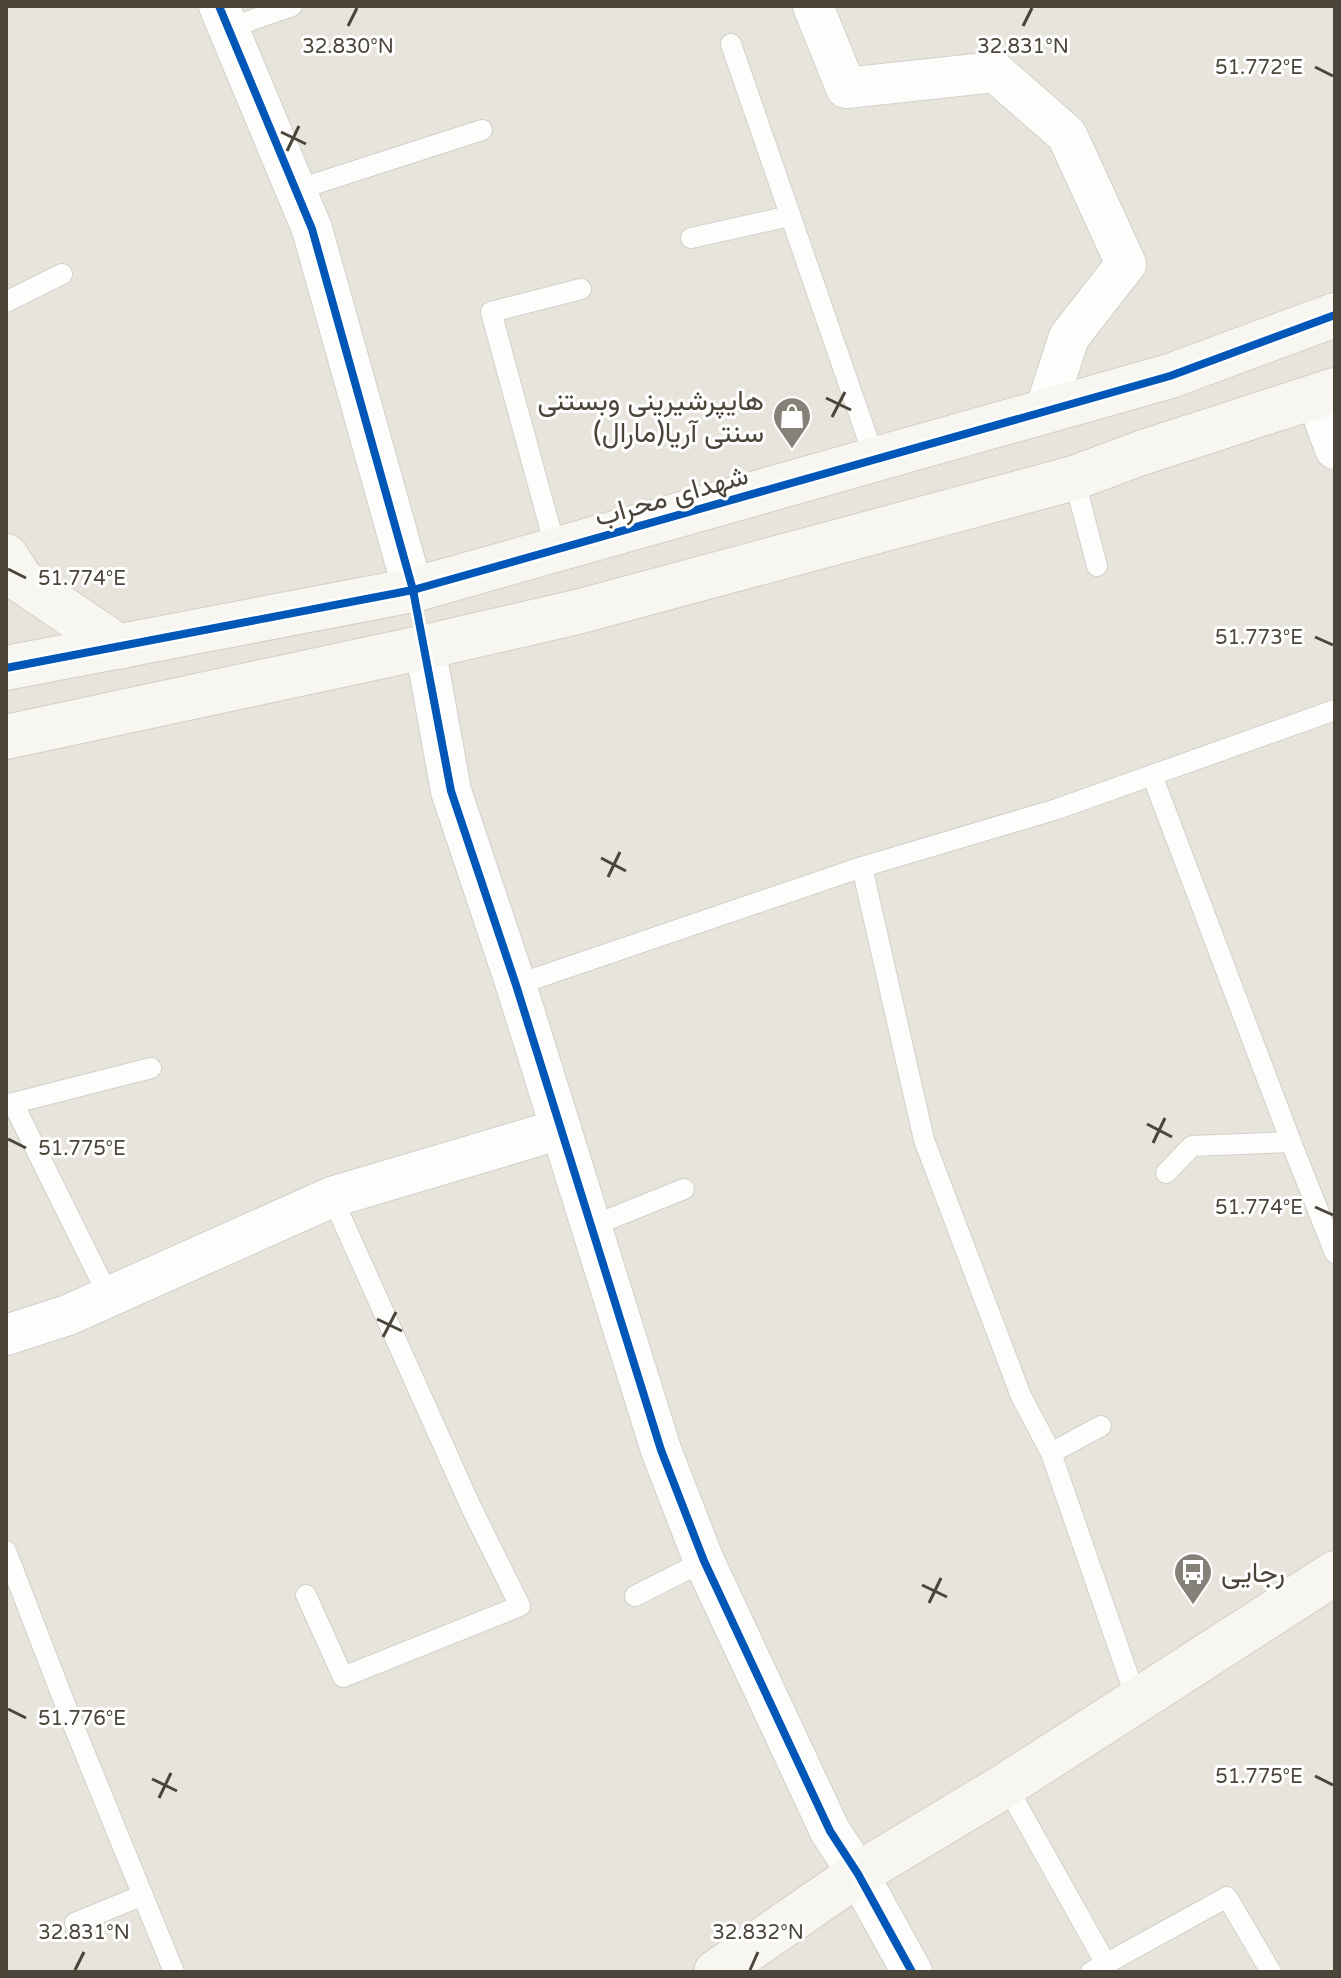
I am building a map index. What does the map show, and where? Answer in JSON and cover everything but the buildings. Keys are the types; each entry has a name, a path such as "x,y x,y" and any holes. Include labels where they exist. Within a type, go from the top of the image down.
{"street":[{"path":"813,6 846,88 995,72 1067,135 1126,264 1069,337 1045,411"},
{"path":"224,17 312,229 413,590 451,791 516,985 661,1450 704,1561 830,1831 858,1874 912,1972"},
{"name":"شهدای محراب","path":"6,668 413,590 1170,376 1335,315"},
{"path":"6,737 577,612 1074,478 1141,453 1326,394 1335,449"},
{"path":"6,556 22,581 119,647"},
{"path":"6,1335 68,1315 332,1197 561,1129"},
{"path":"729,1968 858,1874 1006,1785 1335,1573"}],"lane":[{"path":"224,17 292,6"},
{"path":"731,44 875,460"},
{"path":"296,190 482,130"},
{"path":"691,238 790,216"},
{"path":"6,302 62,274"},
{"path":"556,550 491,312 581,289"},
{"path":"1074,478 1097,566"},
{"path":"516,985 862,867 1057,809 1335,710"},
{"path":"1152,775 1335,1253"},
{"path":"862,867 924,1140 1021,1396 1051,1453 1137,1701"},
{"path":"109,1297 10,1104 151,1068"},
{"path":"1166,1173 1192,1146 1291,1142"},
{"path":"592,1226 684,1189"},
{"path":"306,1595 343,1677 520,1606 471,1507 332,1197"},
{"path":"1051,1453 1101,1426"},
{"path":"6,1551 14,1598 70,1717 174,1972"},
{"path":"635,1596 704,1561"},
{"path":"1006,1785 1099,1968 1227,1897 1271,1972"},
{"path":"75,1923 143,1895"}],"shaded area":[{"path":"6,6 1335,6 1335,1972 6,1972"}],"cycle path":[{"path":"219,6 312,229 413,590 451,791 516,985 661,1450 704,1561 830,1831 858,1874 912,1972"},
{"path":"6,668 413,590 1170,376 1335,315"}],"place":[{"name":"هایپرشیرینی وبستنی سنتی آریا(مارال)","path":"792,450"},
{"name":"رجایی","path":"1193,1606"}]}
